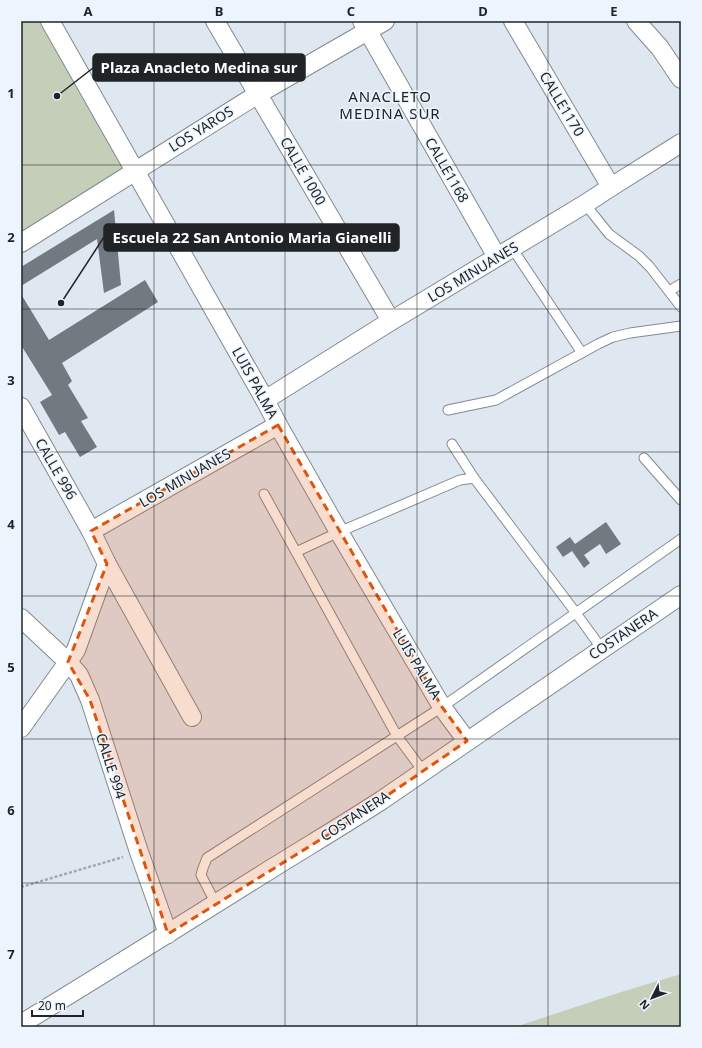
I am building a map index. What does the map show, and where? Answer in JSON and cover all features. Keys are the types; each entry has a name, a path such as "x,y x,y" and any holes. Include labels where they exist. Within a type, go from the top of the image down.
{"street":[{"name":"LUIS PALMA","path":"50,21 265,400 338,532 442,707 467,741"},
{"name":"CALLE 1000","path":"215,21 390,321"},
{"name":"LOS YAROS","path":"21,243 364,26 385,21"},
{"name":"CALLE1170","path":"513,21 611,186"},
{"path":"636,21 660,48 681,79"},
{"name":"CALLE1168","path":"364,26 504,253"},
{"name":"LOS MINUANES","path":"265,400 390,321 585,204 611,186 681,143"},
{"name":"CALLE 996","path":"21,407 91,531 107,564 192,717"},
{"name":"LOS MINUANES","path":"91,531 278,425"},
{"path":"21,728 76,650 107,564"},
{"name":"COSTANERA","path":"21,1024 344,825 681,595"},
{"name":"CALLE 994","path":"21,618 68,662 79,675 90,700 139,852 168,934"}],"lane":[{"path":"585,204 610,234 639,256 650,267 681,307"},
{"path":"504,253 582,353"},
{"path":"669,291 681,284"},
{"path":"448,410 496,400 613,337 630,333 681,326"},
{"path":"452,444 474,478 602,649"},
{"path":"644,458 681,500"},
{"path":"296,552 338,532 460,480 474,478"},
{"path":"264,494 397,736 423,772"},
{"path":"216,904 202,875 207,858 442,707 681,539"}],"path":[{"path":"21,887 139,852"}],"highlighted area":[{"path":"278,425 442,707 467,741 344,825 168,934 90,700 68,662 107,564 91,531"}],"green space":[{"path":"21,21 50,21 135,171 21,243"},
{"path":"681,974 681,1027 515,1027 618,993"}],"building":[{"path":"114,210 121,285 104,293 97,239 21,286 21,267"},
{"path":"145,280 158,302 62,363 72,381 68,385 88,418 81,421 97,447 80,457 65,432 59,435 40,402 52,395 21,345 21,294 49,340"},
{"path":"606,522 621,544 606,554 600,544 584,555 590,563 584,568 572,551 563,557 556,547 570,537 575,544"}],"place":[{"name":"Plaza Anacleto Medina sur","path":"57,96"},
{"name":"Escuela 22 San Antonio Maria Gianelli","path":"61,303"}],"district":[{"name":"ANACLETO MEDINA SUR","path":"390,106"}]}
